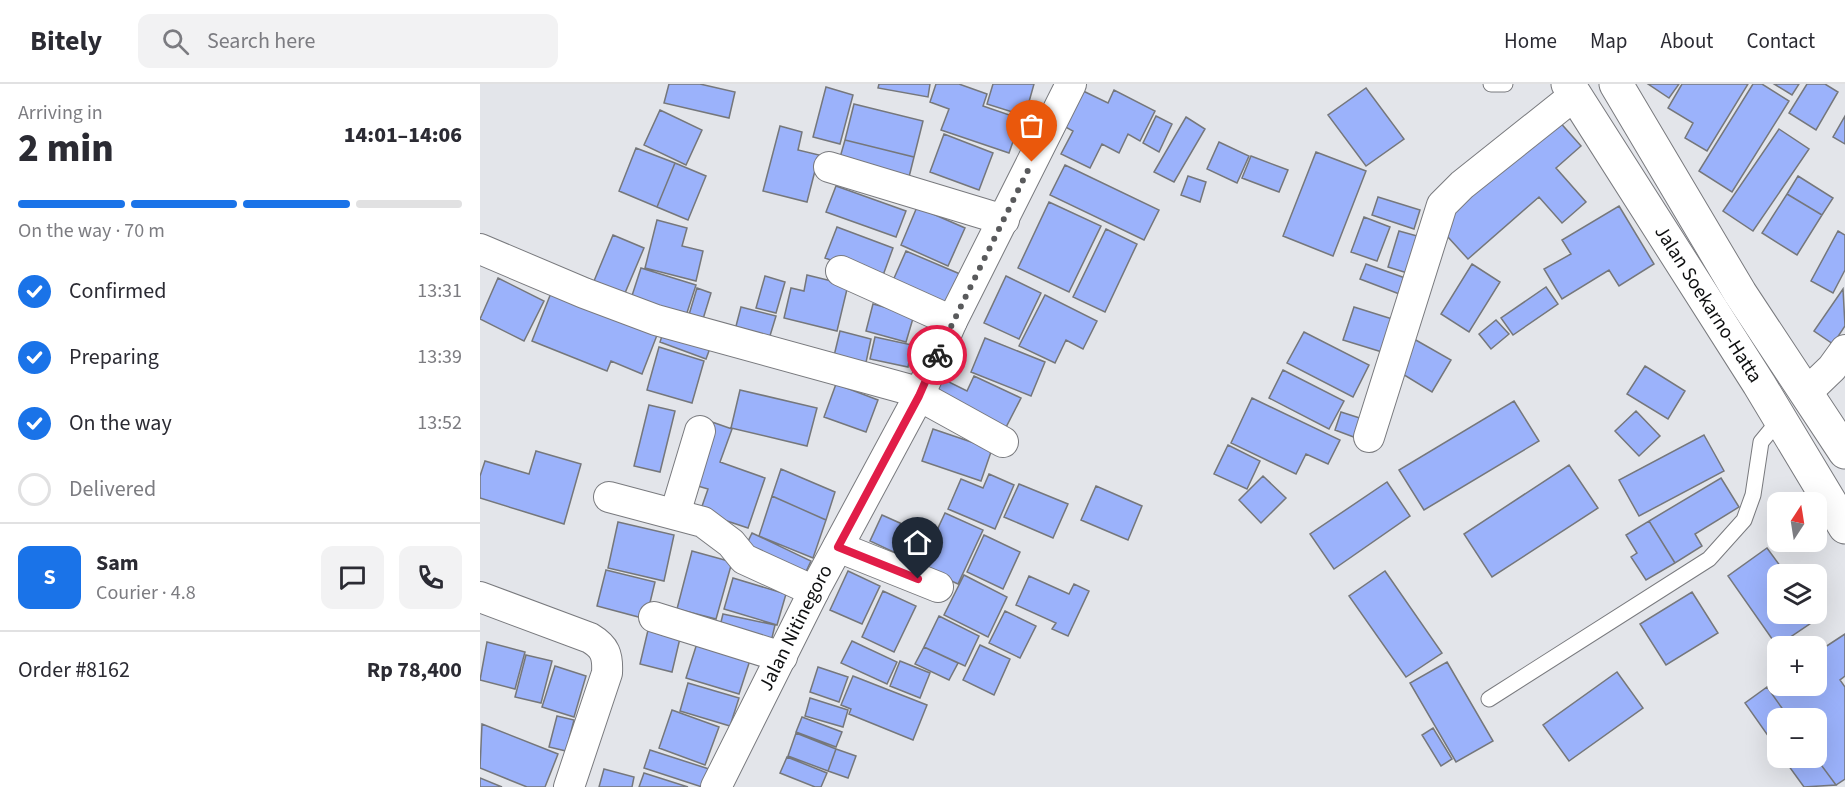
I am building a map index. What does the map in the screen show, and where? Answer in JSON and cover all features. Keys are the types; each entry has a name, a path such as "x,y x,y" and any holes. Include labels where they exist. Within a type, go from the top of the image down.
{"highway":[{"name":"Jalan Soekarno-Hatta","path":"1616,84 1740,293 1845,452"},
{"name":"Jalan Soekarno-Hatta","path":"1571,89 1780,419 1845,527"}],"street":[{"name":"Jalan Nitinegoro","path":"716,787 814,591 919,396 952,321 1071,84"},
{"path":"1369,437 1442,205 1461,185 1571,89"},
{"path":"829,167 1004,220"},
{"path":"480,249 584,293 677,326 907,389 1003,442"},
{"path":"841,271 952,321"},
{"path":"1806,393 1832,368 1845,350"},
{"path":"675,514 700,431"},
{"path":"609,497 703,522 731,543 744,559 814,591"},
{"path":"838,547 938,587"},
{"path":"480,597 590,638 602,646 608,659 607,673 569,787"},
{"path":"654,617 782,657"}],"lane":[{"path":"1491,84 1505,84"},
{"path":"1489,699 1709,559 1744,520 1753,495 1761,442 1780,419"}],"building":[{"path":"669,84 700,84 735,92 729,118 664,103"},
{"path":"879,84 930,84 928,97 878,88"},
{"path":"936,84 959,84 987,94 983,106 1021,119 1009,153 941,130 949,109 930,102"},
{"path":"993,84 1034,84 1025,116 987,104"},
{"path":"1648,84 1679,84 1669,98"},
{"path":"1682,84 1748,84 1707,151 1685,138 1693,123 1668,108"},
{"path":"1753,84 1762,84 1789,101 1732,192 1699,171"},
{"path":"1774,84 1799,84 1792,95"},
{"path":"1807,84 1825,84 1838,92 1816,130 1789,113"},
{"path":"826,87 853,95 840,144 813,137"},
{"path":"1366,88 1404,139 1366,166 1328,115"},
{"path":"1079,89 1108,103 1114,90 1155,111 1140,141 1128,134 1119,153 1102,144 1090,168 1061,154 1073,131 1060,124"},
{"path":"854,104 923,121 914,157 845,140"},
{"path":"660,110 702,130 686,165 644,145"},
{"path":"1156,116 1172,124 1159,152 1143,143"},
{"path":"1845,116 1845,144 1833,137"},
{"path":"1186,117 1205,129 1174,182 1154,172"},
{"path":"1557,119 1581,146 1556,168 1586,202 1562,223 1539,197 1468,259 1437,225"},
{"path":"780,126 802,132 798,150 819,155 807,202 763,191"},
{"path":"1779,129 1809,149 1753,231 1723,211"},
{"path":"944,134 993,153 979,190 930,172"},
{"path":"845,140 914,157 908,181 839,161"},
{"path":"1219,142 1249,156 1237,183 1207,169"},
{"path":"636,148 675,163 657,207 619,191"},
{"path":"1316,152 1366,171 1333,256 1283,236"},
{"path":"1251,156 1288,170 1279,192 1242,178"},
{"path":"675,163 706,176 688,220 657,207"},
{"path":"1065,165 1159,210 1144,240 1050,195"},
{"path":"1188,176 1206,182 1200,202 1181,195"},
{"path":"1798,176 1833,198 1822,215 1787,194"},
{"path":"836,186 906,211 896,237 826,212"},
{"path":"1787,194 1822,215 1797,255 1762,233"},
{"path":"1378,197 1420,210 1414,229 1372,215"},
{"path":"1049,202 1101,226 1069,292 1018,268"},
{"path":"1619,206 1654,264 1619,286 1609,270 1562,299 1544,269 1571,254 1562,240"},
{"path":"917,207 965,228 948,266 901,245"},
{"path":"1364,217 1390,227 1377,261 1351,252"},
{"path":"657,220 687,228 682,246 703,251 696,281 645,268"},
{"path":"837,227 893,248 882,278 825,258"},
{"path":"1106,229 1137,244 1105,312 1073,297"},
{"path":"1399,231 1428,239 1417,276 1388,267"},
{"path":"1838,231 1845,235 1845,270 1833,293 1811,281"},
{"path":"613,235 644,248 625,293 594,281"},
{"path":"906,251 960,274 945,308 891,285"},
{"path":"1366,264 1408,279 1402,295 1360,279"},
{"path":"1472,264 1500,282 1469,332 1441,314"},
{"path":"641,268 696,285 683,325 628,308"},
{"path":"807,275 848,285 837,331 784,318 791,288 804,291"},
{"path":"765,276 785,282 776,313 756,308"},
{"path":"1006,276 1041,293 1019,339 984,323"},
{"path":"498,278 544,301 524,341 480,319"},
{"path":"1546,287 1558,304 1513,335 1501,318"},
{"path":"553,288 659,330 642,374 611,361 607,371 532,341"},
{"path":"697,288 711,293 699,332 685,328"},
{"path":"1843,289 1845,326 1833,344 1814,331"},
{"path":"1045,295 1097,321 1083,349 1066,340 1055,363 1019,346"},
{"path":"873,304 914,315 906,342 866,331"},
{"path":"741,307 776,316 769,339 735,330"},
{"path":"1354,307 1405,323 1395,356 1343,340"},
{"path":"1496,320 1509,334 1491,349 1479,334"},
{"path":"666,324 713,340 706,359 660,342"},
{"path":"840,331 871,339 865,367 833,360"},
{"path":"1304,332 1369,365 1353,397 1287,363"},
{"path":"875,337 912,345 908,367 870,359"},
{"path":"985,338 1045,362 1031,396 971,372"},
{"path":"1414,339 1451,360 1432,392 1396,370"},
{"path":"659,347 704,361 692,403 647,390"},
{"path":"1645,366 1685,391 1668,419 1627,394"},
{"path":"1283,370 1344,401 1329,429 1269,398"},
{"path":"974,376 1021,398 1001,437 931,400 941,378 967,391"},
{"path":"836,384 878,400 866,432 824,417"},
{"path":"740,390 817,408 807,446 731,428"},
{"path":"1252,398 1340,440 1328,464 1306,454 1296,474 1231,443"},
{"path":"1514,401 1539,441 1424,510 1399,470"},
{"path":"649,405 675,411 660,472 634,466"},
{"path":"1636,411 1660,436 1639,456 1615,431"},
{"path":"1341,412 1366,420 1359,439 1335,430"},
{"path":"712,422 732,429 720,462 765,478 748,528 700,512 708,489 691,484"},
{"path":"933,429 992,449 981,481 922,461"},
{"path":"1704,435 1724,471 1639,516 1619,480"},
{"path":"1228,445 1260,461 1247,489 1214,474"},
{"path":"536,451 581,464 564,524 480,498 480,476 485,461 529,474"},
{"path":"1569,465 1598,508 1492,577 1464,534"},
{"path":"781,469 835,492 826,520 772,496"},
{"path":"989,474 1014,485 995,529 948,509 961,479 983,488"},
{"path":"1263,476 1286,498 1261,523 1239,500"},
{"path":"1721,478 1739,507 1695,534 1702,546 1675,563 1649,521"},
{"path":"1387,482 1410,516 1334,569 1310,534"},
{"path":"1019,484 1068,504 1053,538 1004,517"},
{"path":"1096,486 1142,506 1128,540 1081,520"},
{"path":"772,496 826,520 813,558 759,536"},
{"path":"945,513 983,530 958,584 920,567"},
{"path":"882,515 929,536 917,563 870,541"},
{"path":"1649,521 1675,563 1646,580 1631,557 1637,553 1626,535"},
{"path":"618,522 674,535 664,581 608,568"},
{"path":"752,533 811,561 802,580 743,552"},
{"path":"984,535 1020,552 1003,589 967,572"},
{"path":"1767,548 1767,552 1770,552 1779,564 1767,564 1767,624 1810,624 1792,636 1770,636 1728,576"},
{"path":"692,551 732,562 716,619 677,609"},
{"path":"606,570 655,582 646,619 597,606"},
{"path":"848,571 880,586 862,624 830,610"},
{"path":"1385,571 1442,653 1406,677 1349,596"},
{"path":"964,575 1007,597 988,637 944,615"},
{"path":"1029,576 1069,594 1074,584 1089,591 1068,636 1052,629 1056,623 1016,605"},
{"path":"733,578 786,594 777,625 724,609"},
{"path":"883,591 916,606 894,652 862,637"},
{"path":"1692,592 1718,633 1666,665 1640,624"},
{"path":"1005,611 1036,626 1020,658 989,643"},
{"path":"723,614 775,625 771,642 719,630"},
{"path":"939,616 979,636 965,666 924,647"},
{"path":"649,626 681,634 672,672 640,664"},
{"path":"1845,634 1845,676 1840,680 1845,687 1845,779 1836,785 1823,768 1827,768 1827,708 1782,708 1773,696 1827,696 1827,646"},
{"path":"699,637 752,654 739,694 686,678"},
{"path":"852,641 897,662 887,684 841,663"},
{"path":"487,642 525,652 515,689 480,680"},
{"path":"980,645 1010,659 994,695 963,680"},
{"path":"924,647 958,663 949,680 915,664"},
{"path":"526,655 552,661 541,703 515,697"},
{"path":"900,661 930,673 920,698 890,686"},
{"path":"1447,662 1493,741 1456,762 1410,683"},
{"path":"555,666 586,676 574,717 542,707"},
{"path":"818,667 848,677 839,702 810,692"},
{"path":"1617,672 1643,708 1569,761 1543,725"},
{"path":"853,676 927,705 913,740 849,714 851,709 841,705"},
{"path":"688,683 739,698 730,726 680,711"},
{"path":"1767,687 1767,696 1773,696 1782,708 1767,708 1767,734 1745,703"},
{"path":"810,698 848,710 843,727 805,716"},
{"path":"672,710 719,727 705,765 659,748"},
{"path":"557,716 574,720 566,751 549,747"},
{"path":"802,717 842,732 836,747 796,732"},
{"path":"482,724 558,754 545,787 527,787 480,768"},
{"path":"1433,728 1452,759 1441,766 1422,735"},
{"path":"796,733 836,749 828,771 788,756"},
{"path":"836,749 856,756 848,778 828,771"},
{"path":"650,750 709,769 702,787 644,768"},
{"path":"787,757 827,773 821,787 815,787 780,773"},
{"path":"1790,768 1823,768 1836,785 1804,787"},
{"path":"604,769 634,777 632,787 599,787"},
{"path":"644,773 688,787 639,787"},
{"path":"480,778 502,787 480,787"}],"way so far":[{"path":"937,355 1032,162"}],"route":[{"path":"918,579 838,547 919,396 937,355"}]}
